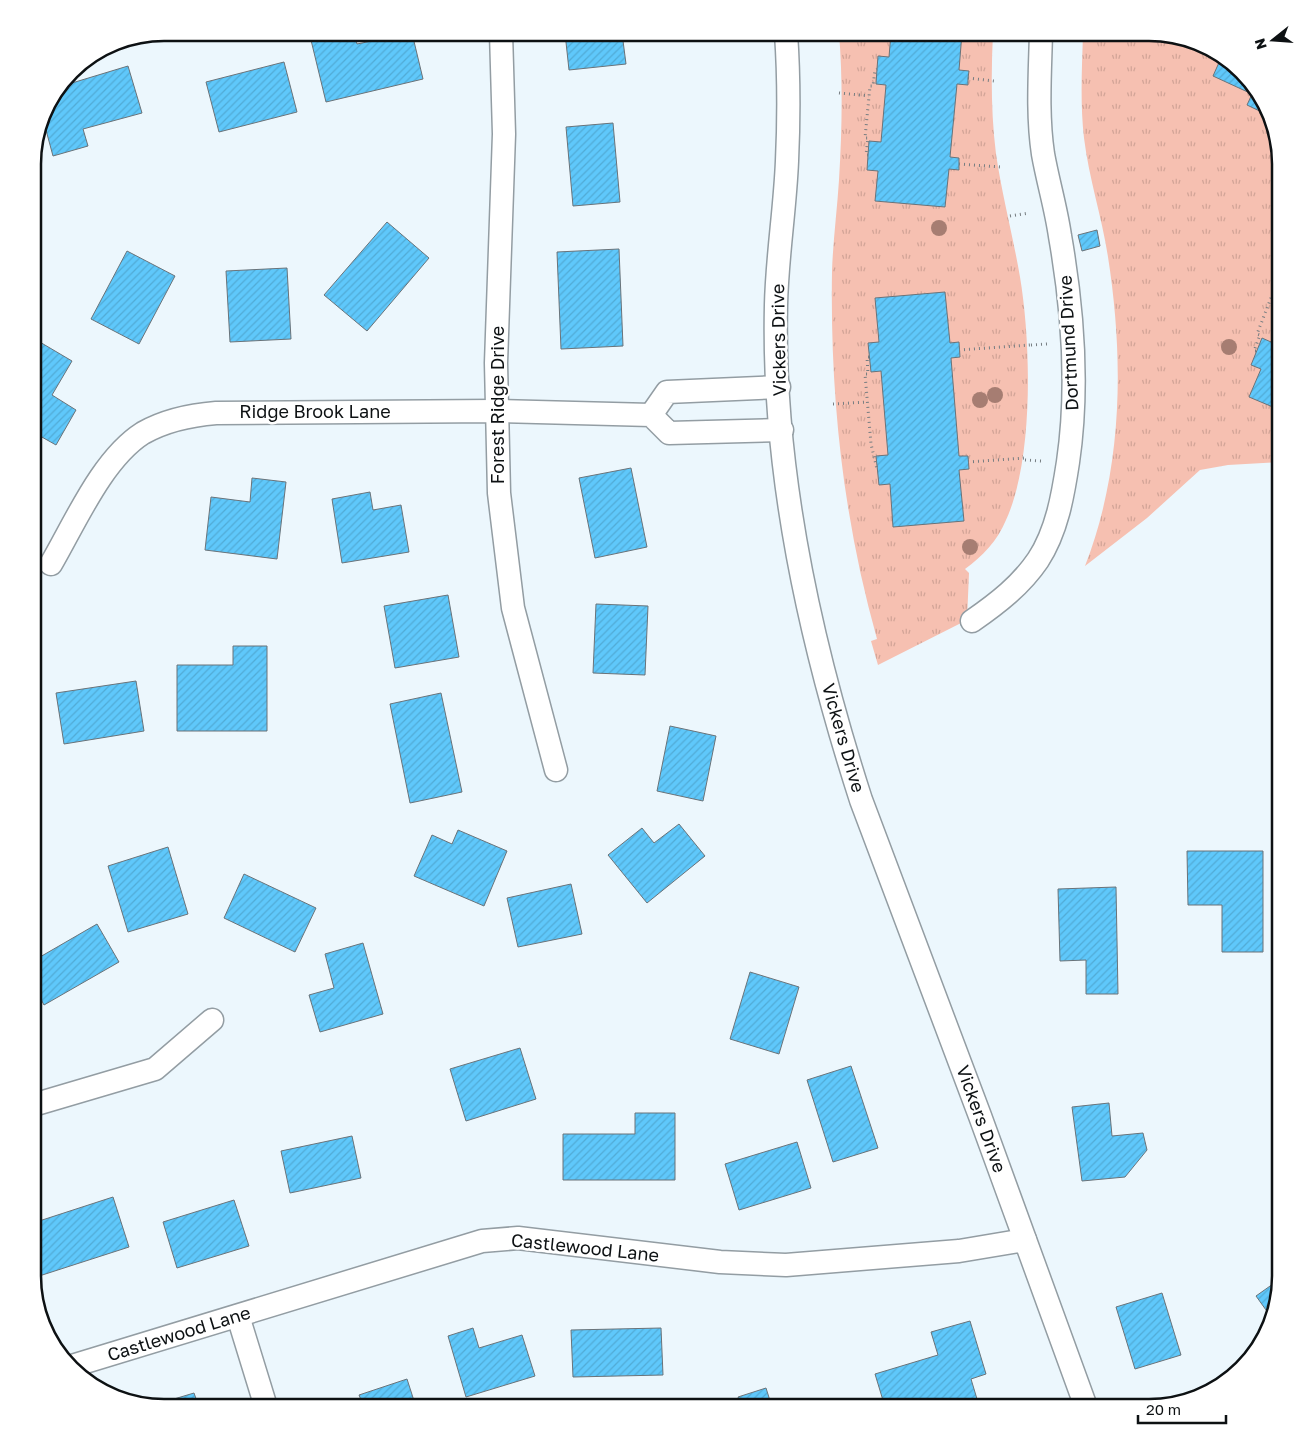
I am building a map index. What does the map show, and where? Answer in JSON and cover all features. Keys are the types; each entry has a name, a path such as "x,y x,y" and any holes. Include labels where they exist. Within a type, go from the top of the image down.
{"street":[{"name":"Forest Ridge Drive","path":"502,41 504,134 496,411 499,493 513,608 556,770"},
{"name":"Vickers Drive","path":"786,42 787,162 776,306 779,387 790,508 807,597 844,747 901,908 1083,1399"},
{"name":"Dortmund Drive","path":"972,621 1004,599 1040,558 1055,523 1066,479 1070,449 1074,412 1073,342 1066,270 1043,153 1040,114 1041,42"},
{"path":"779,387 667,392 651,415 669,432 782,430"},
{"name":"Ridge Brook Lane","path":"51,564 116,458 144,432 170,421 216,412 496,411 651,415"},
{"path":"41,1102 155,1069 212,1020"},
{"name":"Castlewood Lane","path":"78,1364 482,1241 518,1238 728,1263 786,1265 959,1251 1025,1240"},
{"path":"238,1316 263,1399"}],"path":[{"path":"868,155 866,155 868,138 866,138 870,86 873,86 875,70 877,69"},
{"path":"968,78 994,80"},
{"path":"839,93 869,96"},
{"path":"959,164 1001,167"},
{"path":"1256,352 1254,351 1260,335 1257,334 1272,295"},
{"path":"959,350 1030,345"},
{"path":"869,357 867,357 868,374 865,374 871,444 878,469"},
{"path":"833,404 868,402"},
{"path":"968,462 1025,458"}],"green space":[{"path":"839,42 993,42 992,94 996,154 1020,277 1024,304 1028,366 1026,433 1022,465 1015,495 999,534 989,548 965,569 969,573 967,620 878,665 871,641 877,639 865,594 847,502 836,410 833,364 832,271 839,180 841,70"},
{"path":"1083,42 1165,42 1181,45 1210,58 1224,67 1246,89 1255,103 1268,132 1272,164 1272,462 1228,465 1200,470 1147,518 1085,566 1098,529 1107,491 1117,413 1118,374 1113,296 1108,257 1084,138 1082,99"}],"building":[{"path":"311,41 356,41 357,44 371,41 414,41 423,79 326,102"},
{"path":"566,41 623,41 626,64 569,70"},
{"path":"890,42 961,42 959,70 969,71 968,85 957,84 950,157 959,158 959,170 949,169 945,207 875,201 878,171 867,170 869,141 881,142 886,85 876,84 878,56 889,57"},
{"path":"284,62 297,112 219,132 206,82"},
{"path":"1219,64 1236,77 1248,92 1213,76"},
{"path":"128,66 142,113 83,129 88,146 53,156 46,130 58,103 72,83"},
{"path":"1251,97 1259,111 1247,105"},
{"path":"613,123 620,202 573,206 566,127"},
{"path":"387,222 429,258 367,331 324,295"},
{"path":"1097,230 1100,246 1082,251 1078,235"},
{"path":"619,249 623,346 561,349 557,252"},
{"path":"127,251 175,276 139,344 91,319"},
{"path":"287,268 291,339 230,342 226,271"},
{"path":"945,292 950,343 959,342 960,357 951,358 959,456 968,456 969,469 959,470 964,521 893,527 890,484 879,485 876,456 888,455 881,371 871,372 868,343 879,342 875,298"},
{"path":"1262,338 1271,342 1272,339 1272,407 1249,397 1261,369 1251,365"},
{"path":"42,343 72,361 52,395 76,410 56,445 42,437"},
{"path":"631,468 647,547 595,558 579,478"},
{"path":"252,478 286,482 277,559 205,550 211,497 250,502"},
{"path":"370,492 373,510 401,505 409,552 342,563 332,499"},
{"path":"448,595 459,657 395,668 384,606"},
{"path":"596,604 648,606 645,675 593,673"},
{"path":"233,646 267,646 267,731 177,731 177,665 233,665"},
{"path":"136,681 144,731 64,744 56,693"},
{"path":"441,693 462,792 410,803 390,704"},
{"path":"670,726 716,736 703,801 657,791"},
{"path":"679,824 705,856 647,903 608,855 642,828 654,843"},
{"path":"458,830 507,851 484,906 414,876 432,835 452,844"},
{"path":"168,847 188,914 128,932 108,866"},
{"path":"1187,851 1263,851 1263,952 1222,952 1222,905 1188,905"},
{"path":"244,874 316,908 295,952 224,918"},
{"path":"571,884 582,934 518,947 507,898"},
{"path":"1116,887 1118,994 1086,994 1086,960 1060,961 1058,889"},
{"path":"97,924 119,962 44,1005 41,1000 41,956"},
{"path":"363,943 383,1014 320,1032 309,995 334,988 325,954"},
{"path":"750,972 799,987 779,1054 730,1039"},
{"path":"520,1048 536,1099 466,1121 450,1069"},
{"path":"851,1066 878,1148 833,1162 807,1080"},
{"path":"1109,1103 1112,1136 1143,1133 1147,1150 1125,1177 1082,1181 1072,1107"},
{"path":"635,1113 675,1113 675,1180 563,1180 563,1134 635,1134"},
{"path":"352,1136 361,1178 290,1193 281,1151"},
{"path":"797,1142 811,1188 739,1210 725,1164"},
{"path":"113,1197 129,1247 41,1275 41,1220"},
{"path":"234,1200 249,1246 177,1268 163,1222"},
{"path":"1271,1285 1267,1311 1256,1296"},
{"path":"1162,1293 1181,1355 1135,1369 1116,1307"},
{"path":"970,1321 986,1374 971,1379 977,1399 883,1399 875,1374 938,1355 931,1332"},
{"path":"473,1328 479,1348 522,1335 535,1376 466,1397 448,1336"},
{"path":"661,1328 663,1375 573,1377 571,1330"},
{"path":"407,1379 413,1399 361,1399 359,1395"},
{"path":"766,1388 769,1399 739,1399 738,1397"},
{"path":"194,1393 196,1399 174,1399"}]}
